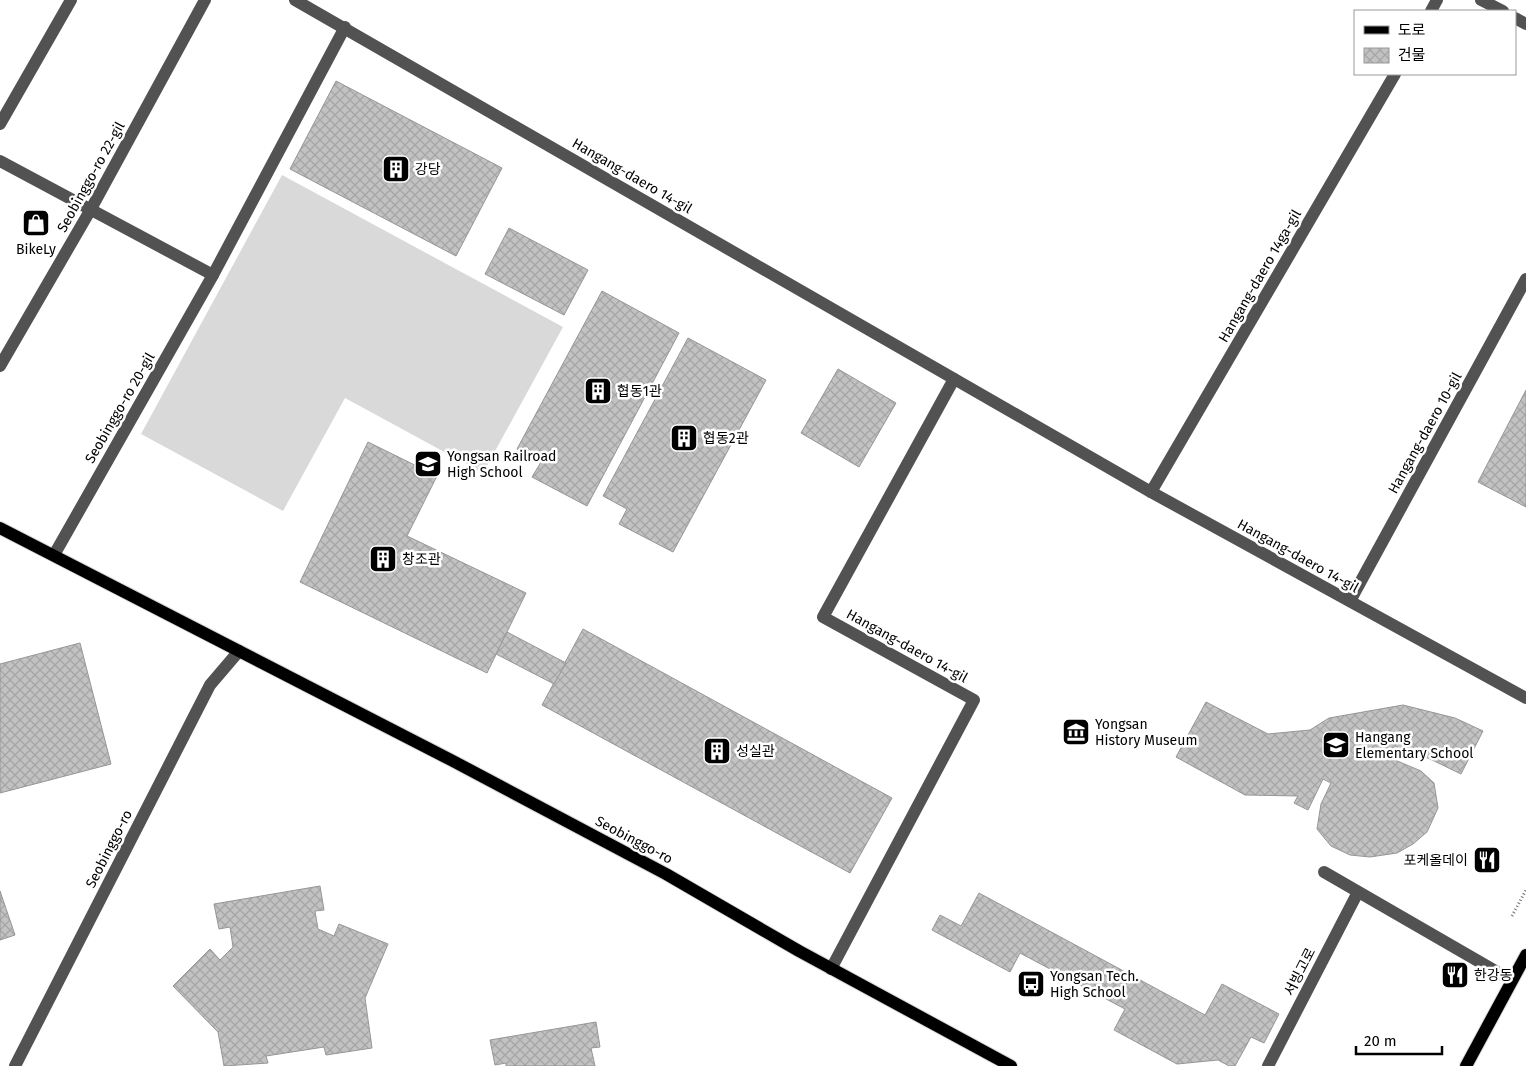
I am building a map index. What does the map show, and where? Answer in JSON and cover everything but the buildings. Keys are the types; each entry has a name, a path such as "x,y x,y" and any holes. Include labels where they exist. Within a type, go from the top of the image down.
{"main road":[{"name":"Seobinggo-ro","path":"0,528 657,870 831,969 1011,1066"},
{"path":"1466,1066 1526,955"}],"street":[{"path":"0,124 71,0"},
{"name":"Seobinggo-ro 22-gil","path":"0,366 91,210 205,0"},
{"name":"Hangang-daero 14-gil","path":"294,0 345,27 1151,492 1526,698"},
{"path":"1481,0 1501,10"},
{"name":"Seobinggo-ro 20-gil","path":"54,556 213,275 345,27"},
{"name":"Hangang-daero 14ga-gil","path":"1151,492 1393,75"},
{"path":"0,161 213,275"},
{"name":"Hangang-daero 10-gil","path":"1350,601 1526,279"},
{"name":"Hangang-daero 14-gil","path":"831,969 974,700 823,617 954,379"},
{"name":"Seobinggo-ro","path":"15,1066 210,685 238,651"},
{"path":"1324,872 1511,980"},
{"name":"서빙고로","path":"1268,1066 1358,892"}],"path":[{"path":"1512,916 1526,890"}],"shaded area":[{"path":"282,175 563,327 483,473 345,398 283,511 141,434"}],"place":[{"name":"강당","path":"396,169"},
{"name":"BikeLy","path":"36,223"},
{"name":"협동1관","path":"598,391"},
{"name":"협동2관","path":"684,438"},
{"name":"Yongsan Railroad High School","path":"428,464"},
{"name":"창조관","path":"383,559"},
{"name":"Yongsan History Museum","path":"1076,732"},
{"name":"Hangang Elementary School","path":"1336,745"},
{"name":"성실관","path":"717,751"},
{"name":"포케올데이","path":"1487,860"},
{"name":"한강동","path":"1455,975"},
{"name":"Yongsan Tech. High School","path":"1031,984"}]}
